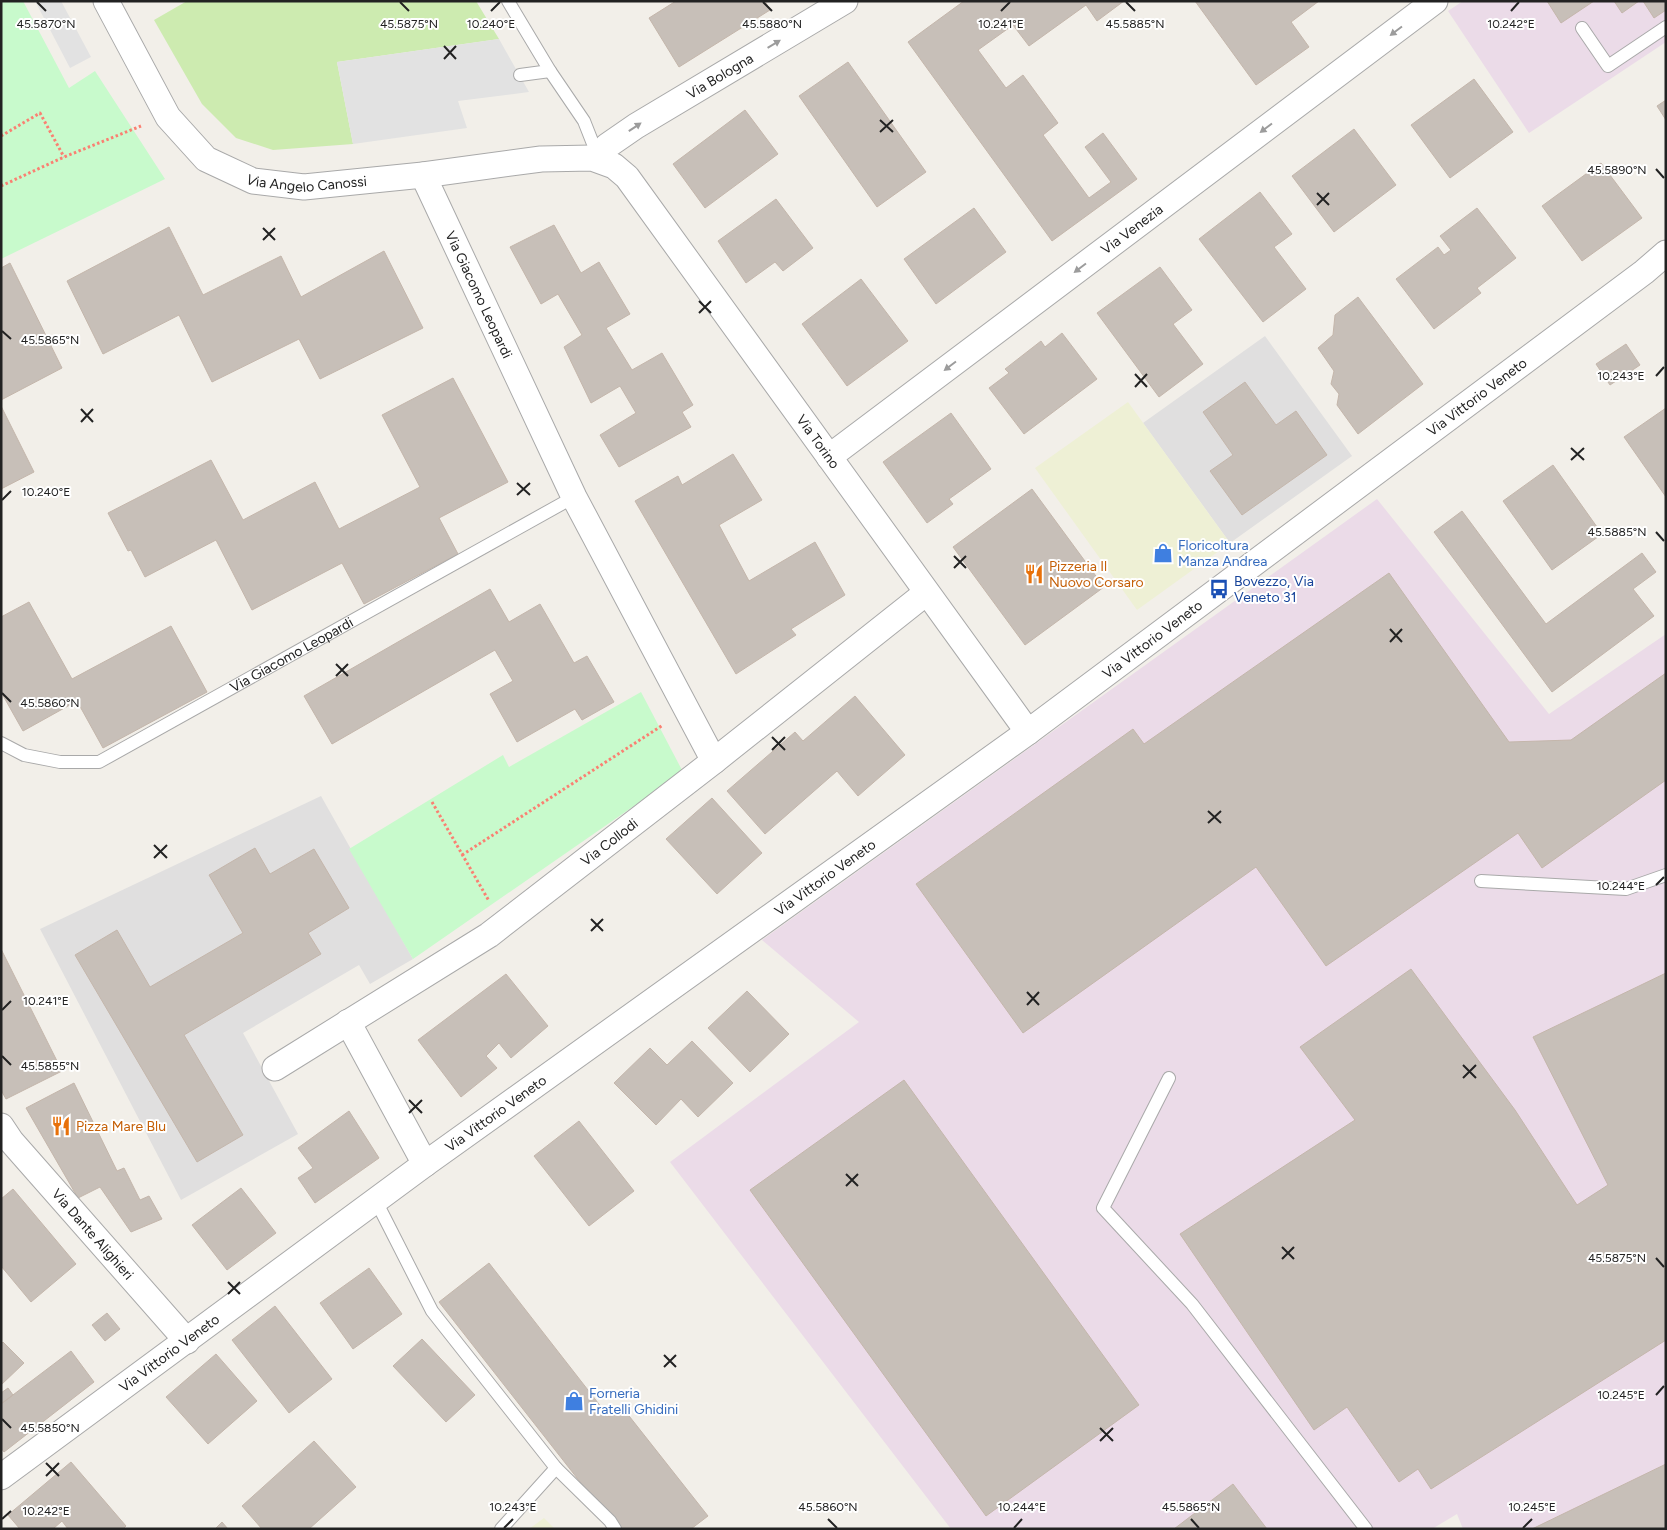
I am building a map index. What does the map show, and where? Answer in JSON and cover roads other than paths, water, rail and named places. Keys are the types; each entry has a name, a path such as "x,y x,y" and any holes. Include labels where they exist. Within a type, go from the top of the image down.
{"street":[{"name":"Via Angelo Canossi","path":"106,1 168,117 206,159 254,181 304,187 423,175 542,159 599,159"},
{"name":"Via Bologna","path":"599,159 607,146 636,126 845,1"},
{"name":"Via Venezia","path":"829,457 1435,1"},
{"name":"Via Torino","path":"599,159 614,166 627,177 1028,732"},
{"name":"Via Giacomo Leopardi","path":"423,175 574,497 714,761"},
{"name":"Via Vittorio Veneto","path":"1,1477 425,1164 1028,732 1655,267 1666,253"},
{"name":"Via Collodi","path":"275,1068 489,935 714,761 926,593"},
{"path":"348,1022 425,1164"},
{"name":"Via Dante Alighieri","path":"4,1139 187,1341"}],"lane":[{"path":"508,1 550,71 584,121 599,159"},
{"path":"1582,28 1608,66 1666,27"},
{"path":"520,75 550,71"},
{"name":"Via Giacomo Leopardi","path":"1,743 24,755 60,762 98,762 574,497"},
{"path":"1481,881 1626,889 1666,875"},
{"path":"1169,1078 1103,1208 1192,1304 1366,1529"},
{"path":"376,1201 432,1311 556,1468 610,1521 615,1529"},
{"path":"501,1529 556,1468"}],"place":[{"name":"Floricoltura Manza Andrea","path":"1163,553"},
{"name":"Pizzeria Il Nuovo Corsaro","path":"1034,574"},
{"name":"Bovezzo, Via Veneto 31","path":"1219,589"},
{"name":"Pizza Mare Blu","path":"61,1126"},
{"name":"Forneria Fratelli Ghidini","path":"574,1401"}]}
